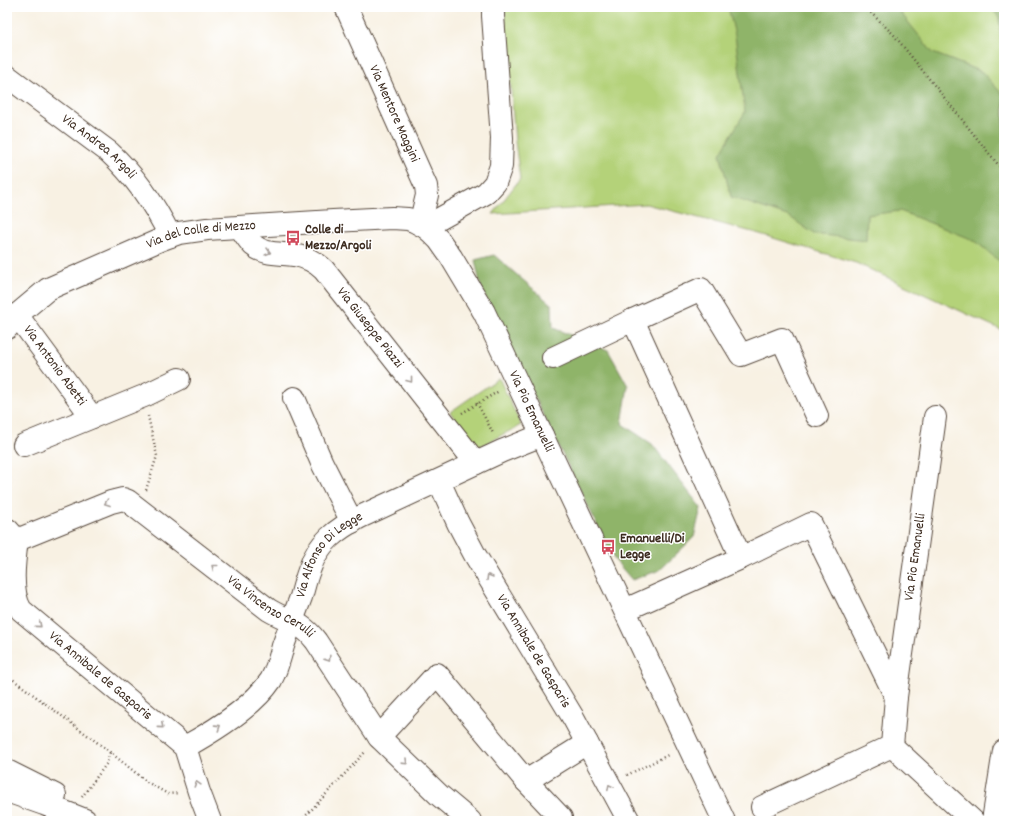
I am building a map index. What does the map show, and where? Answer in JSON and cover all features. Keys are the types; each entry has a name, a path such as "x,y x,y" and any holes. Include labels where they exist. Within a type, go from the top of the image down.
{"street":[{"name":"Via Mentore Maggini","path":"346,7 426,186 427,195 423,225"},
{"path":"423,225 486,193 495,183 502,166 502,138 493,7"},
{"name":"Via Andrea Argoli","path":"7,76 120,162 147,194 170,236"},
{"name":"Via del Colle di Mezzo","path":"12,322 48,289 170,236 207,229 392,218 408,219 423,225"},
{"name":"Via Pio Emanuelli","path":"423,225 439,240 444,247 476,298 493,330 724,821"},
{"name":"Via Giuseppe Piazzi","path":"240,227 253,245 259,249 302,257 320,266 330,276 444,424 476,463"},
{"path":"553,358 701,289 741,355 782,339 817,416"},
{"path":"633,320 741,558"},
{"name":"Via Antonio Abetti","path":"12,322 92,417"},
{"name":"Via Antonio Abetti","path":"24,445 144,396 178,379"},
{"path":"294,398 322,463 352,522"},
{"name":"Via Pio Emanuelli","path":"892,746 896,697 935,418"},
{"name":"Via Alfonso Di Legge","path":"185,747 229,720 262,691 271,679 277,668 310,566 318,550 334,532 476,463 542,435"},
{"name":"Via Annibale de Gasparis","path":"439,481 458,523 472,549 574,719 629,821"},
{"name":"Via Vincenzo Cerulli","path":"12,535 118,500 123,499 128,501 269,610 307,630 316,641 379,737 439,795 470,821"},
{"path":"625,610 741,558 810,524 896,697"},
{"name":"Via Annibale de Gasparis","path":"12,535 14,570 12,599 22,610 185,747"},
{"path":"379,737 437,674 526,781 561,818 558,821"},
{"path":"526,781 587,743"},
{"path":"762,807 892,746 973,821"},
{"path":"185,747 210,821"},
{"path":"993,821 1004,751"},
{"path":"7,771 80,813"},
{"path":"7,791 44,804 80,813"},
{"path":"7,806 55,821"}],"path":[{"path":"865,7 894,35 1004,172"},
{"path":"444,424 504,388 515,378"},
{"path":"140,510 157,456 144,396"},
{"path":"477,403 502,451"},
{"path":"7,675 110,752 147,782 168,794 199,792"},
{"path":"301,821 379,737"},
{"path":"80,813 107,763 110,752"},
{"path":"625,776 671,753"}],"green space":[{"path":"506,7 990,7 999,17 1001,40 1004,45 1004,331 856,263 760,234 646,204 493,214 520,179 515,141 505,14"},
{"path":"728,7 896,7 933,53 982,72 1004,96 1004,265 974,240 900,211 867,215 866,240 814,234 790,217 731,197 720,154 745,112 735,35"},
{"path":"990,7 1004,7 1004,45 1001,40 999,17"},
{"path":"494,255 552,305 553,328 608,350 628,386 622,424 652,444 701,508 694,537 660,570 632,580 614,559 481,288 475,260"},
{"path":"499,378 521,425 477,448 450,412"}],"place":[{"name":"Colle di Mezzo/Argoli","path":"293,238"},
{"name":"Emanuelli/Di Legge","path":"608,547"}]}
